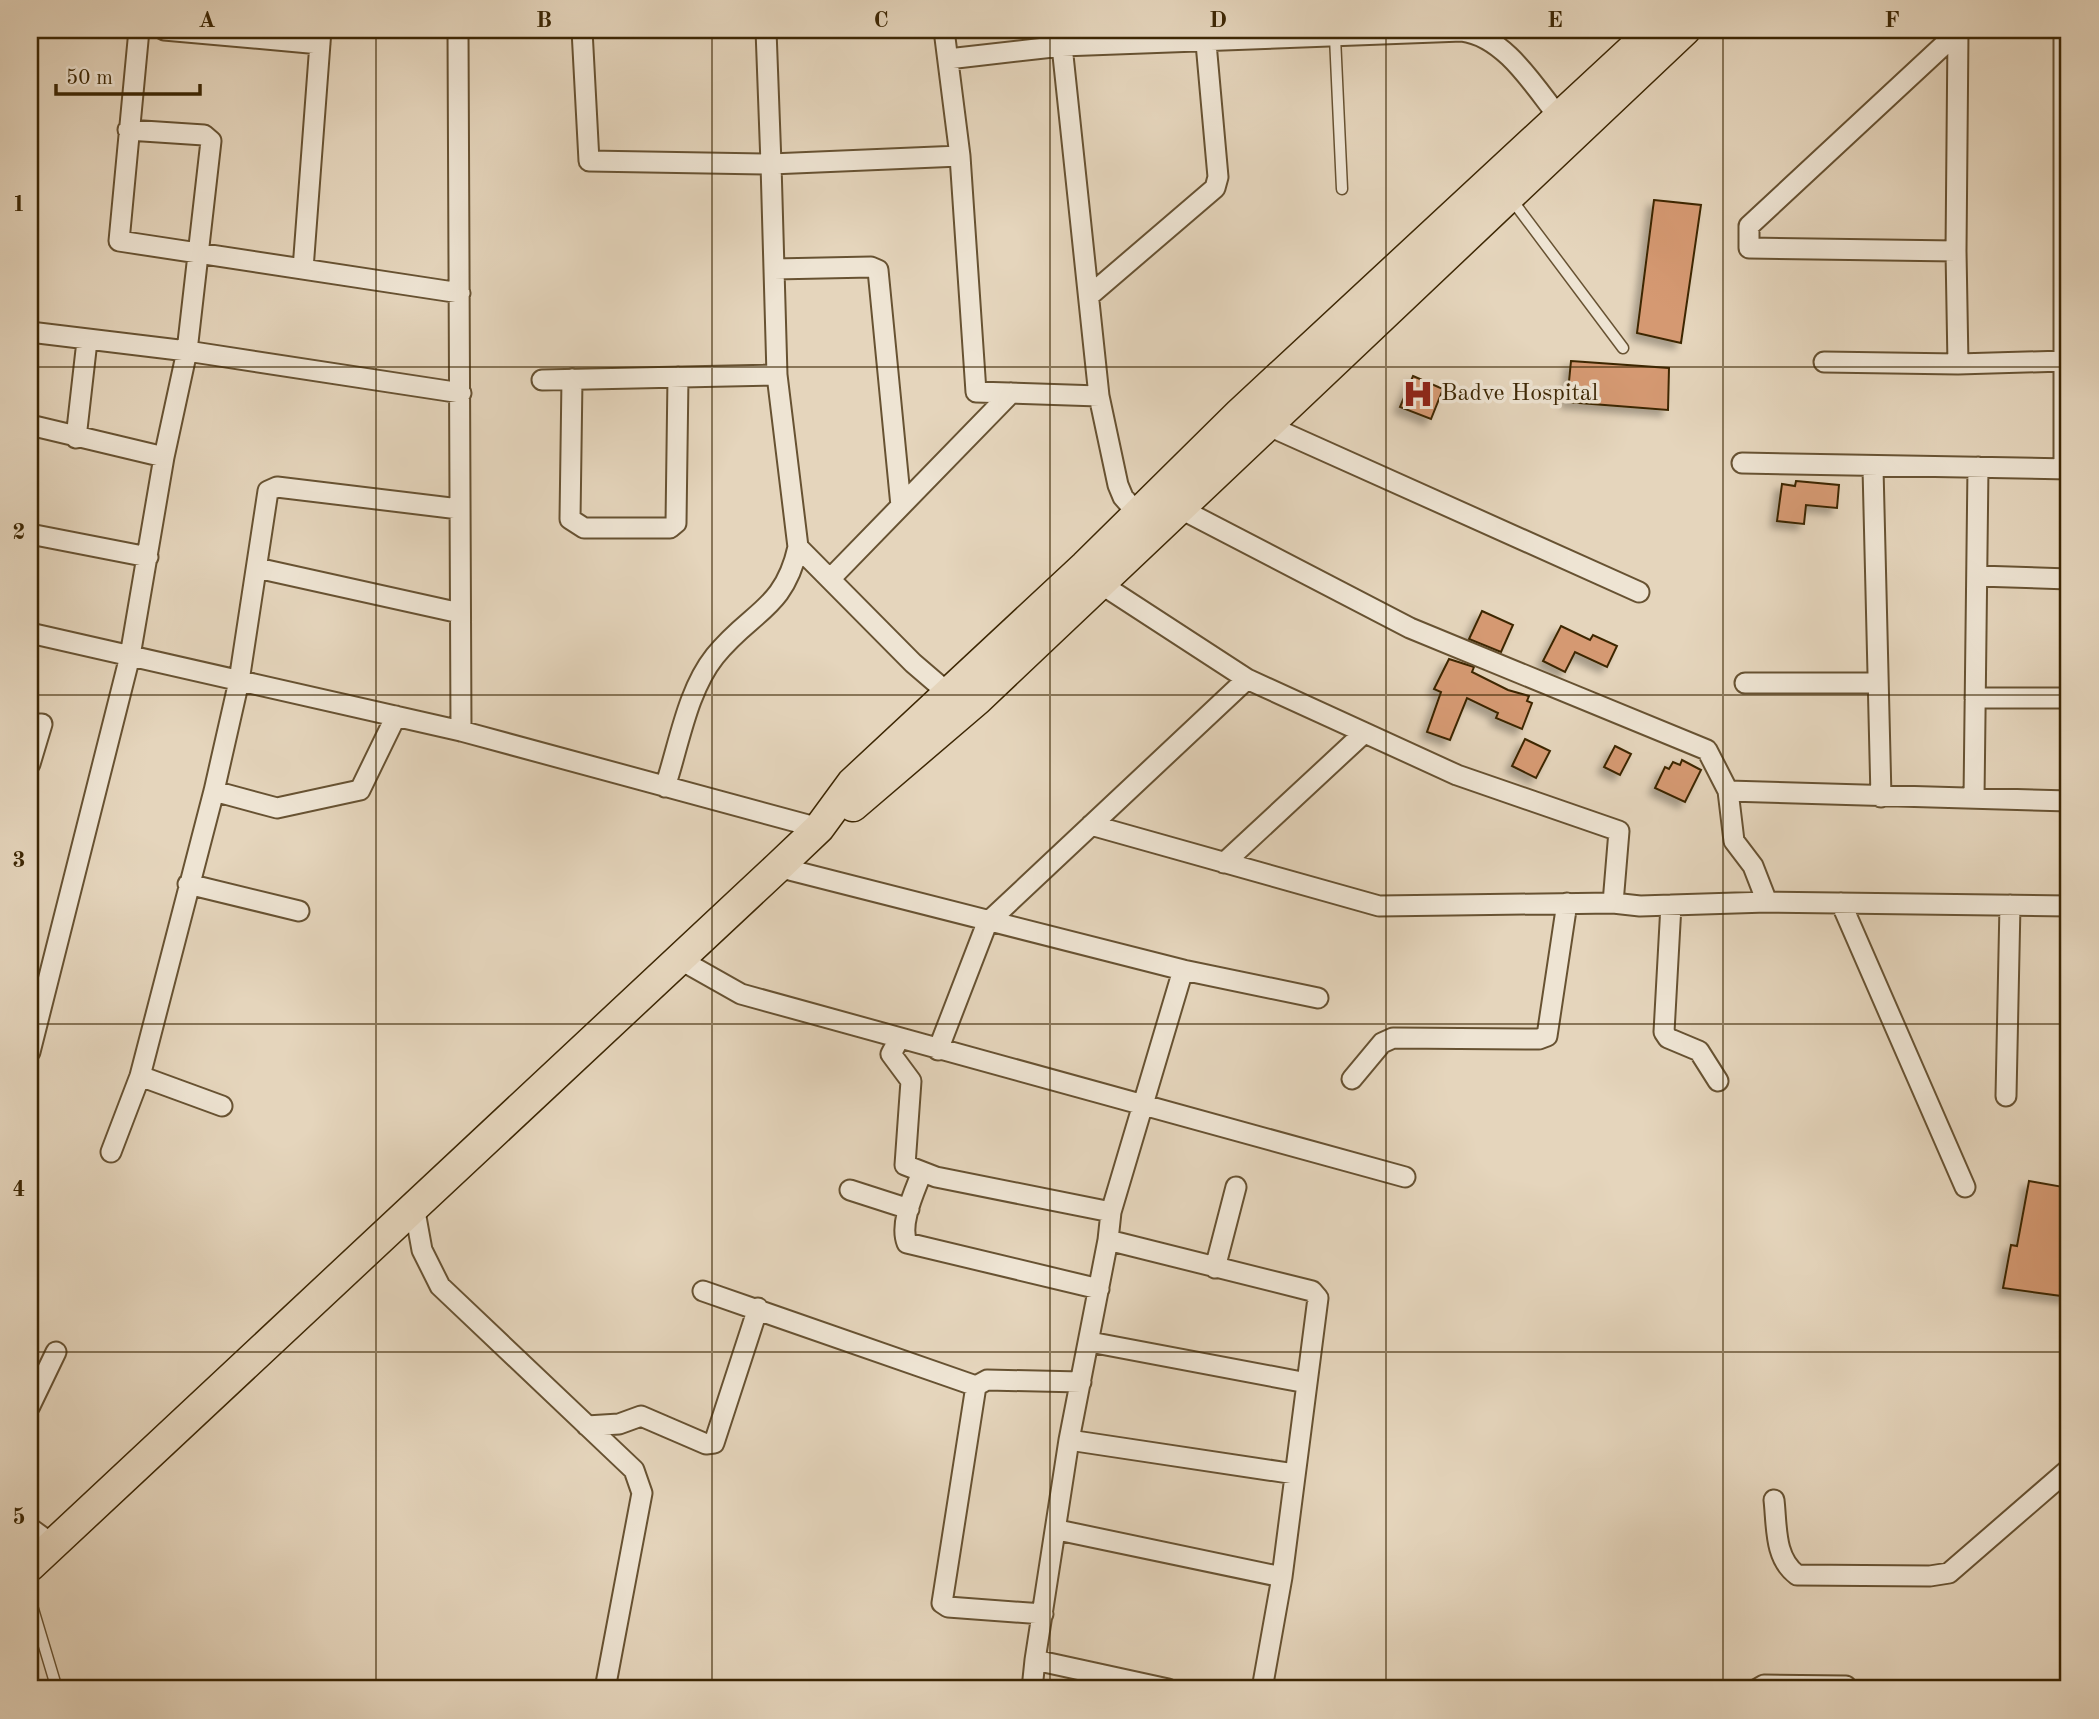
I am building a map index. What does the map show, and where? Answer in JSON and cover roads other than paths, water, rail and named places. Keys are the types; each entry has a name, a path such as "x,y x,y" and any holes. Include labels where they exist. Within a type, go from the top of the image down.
{"main road":[{"path":"30,1566 41,1536 414,1206 823,822 864,799 958,702 1147,524 1181,509 1269,426 1510,196 1567,126 1653,30"},
{"path":"958,702 1101,584 1147,524 1241,413 1567,126 1685,30"}],"street":[{"path":"139,30 118,239 460,293"},
{"path":"164,30 321,37 303,269"},
{"path":"458,30 461,731"},
{"path":"582,30 589,160 771,164 960,156"},
{"path":"666,787 695,692 715,656 778,597 792,575 798,547 777,375 766,30"},
{"path":"944,30 960,156 976,392 1099,396"},
{"path":"1742,463 1873,468 2066,469 2064,30"},
{"path":"947,59 1062,46 1206,43 1462,31 1479,33 1505,53 1567,126"},
{"path":"1958,364 1956,251 1959,31"},
{"path":"1956,251 1749,248 1749,226 1959,31"},
{"path":"1089,296 1215,188 1218,177 1206,43"},
{"path":"1062,46 1099,396 1118,485 1147,524"},
{"path":"30,1052 130,656 164,457 187,351 200,253 211,141 204,135 128,130"},
{"path":"774,270 871,267 878,270 901,506"},
{"path":"30,332 187,351 461,393"},
{"path":"76,438 87,341"},
{"path":"1824,362 2064,362"},
{"path":"542,380 777,375"},
{"path":"572,379 570,519 584,528 670,528 676,523 678,377"},
{"path":"831,579 1011,393"},
{"path":"1241,413 1639,592"},
{"path":"30,425 164,457"},
{"path":"1974,798 1978,467"},
{"path":"1873,468 1881,797"},
{"path":"111,1152 140,1076 214,791 239,681 266,496 271,488 459,509"},
{"path":"1181,509 1410,628 1707,750 1728,791 1734,841 1753,866 1767,902"},
{"path":"30,534 148,557"},
{"path":"798,547 913,663 958,702"},
{"path":"257,568 460,613"},
{"path":"1978,576 2069,579"},
{"path":"1101,584 1247,679 1457,775 1619,831 1614,903"},
{"path":"30,633 461,731 666,787 823,822"},
{"path":"938,1050 987,923 1247,679"},
{"path":"1745,683 1877,683"},
{"path":"1975,698 2069,698"},
{"path":"214,791 277,808 360,790 396,716"},
{"path":"30,724 42,724 30,764"},
{"path":"1224,863 1364,733"},
{"path":"1728,791 2069,801"},
{"path":"1091,825 1379,906 1767,902 2069,906"},
{"path":"778,867 987,923 1183,970 1318,998"},
{"path":"188,884 299,911"},
{"path":"1352,1079 1382,1043 1393,1038 1539,1040 1547,1036 1567,903"},
{"path":"1841,903 1965,1186"},
{"path":"1671,905 1664,1032 1668,1038 1699,1051 1718,1081"},
{"path":"2006,1096 2010,905"},
{"path":"679,959 741,994 1405,1177"},
{"path":"1032,1689 1058,1530 1069,1440 1090,1342 1111,1212 1183,970"},
{"path":"899,1039 891,1054 911,1081 905,1165 936,1177 1111,1212"},
{"path":"140,1076 222,1106"},
{"path":"922,1172 909,1209 905,1236 910,1245 1099,1289"},
{"path":"1215,1268 1236,1187"},
{"path":"850,1190 909,1209"},
{"path":"414,1206 422,1250 440,1286 634,1470 642,1493 605,1689"},
{"path":"1108,1240 1317,1293 1319,1303 1282,1577 1262,1689"},
{"path":"703,1292 758,1308 976,1386 987,1380 1081,1382"},
{"path":"587,1426 619,1424 641,1416 706,1444 714,1443 758,1308"},
{"path":"1090,1342 1307,1383"},
{"path":"30,1406 56,1352"},
{"path":"976,1386 942,1603 948,1607 1043,1614"},
{"path":"1069,1440 1296,1474"},
{"path":"1773,1500 1780,1554 1788,1568 1797,1575 1940,1575 1956,1568 2069,1469"},
{"path":"1058,1530 1282,1577"},
{"path":"1035,1660 1140,1686 1168,1689"},
{"path":"1756,1689 1764,1685 1846,1686"}],"lane":[{"path":"1335,37 1342,188"},
{"path":"1510,196 1623,348"},
{"path":"30,1599 57,1689"}],"place":[{"name":"Badve Hospital","path":"1418,394"}]}
